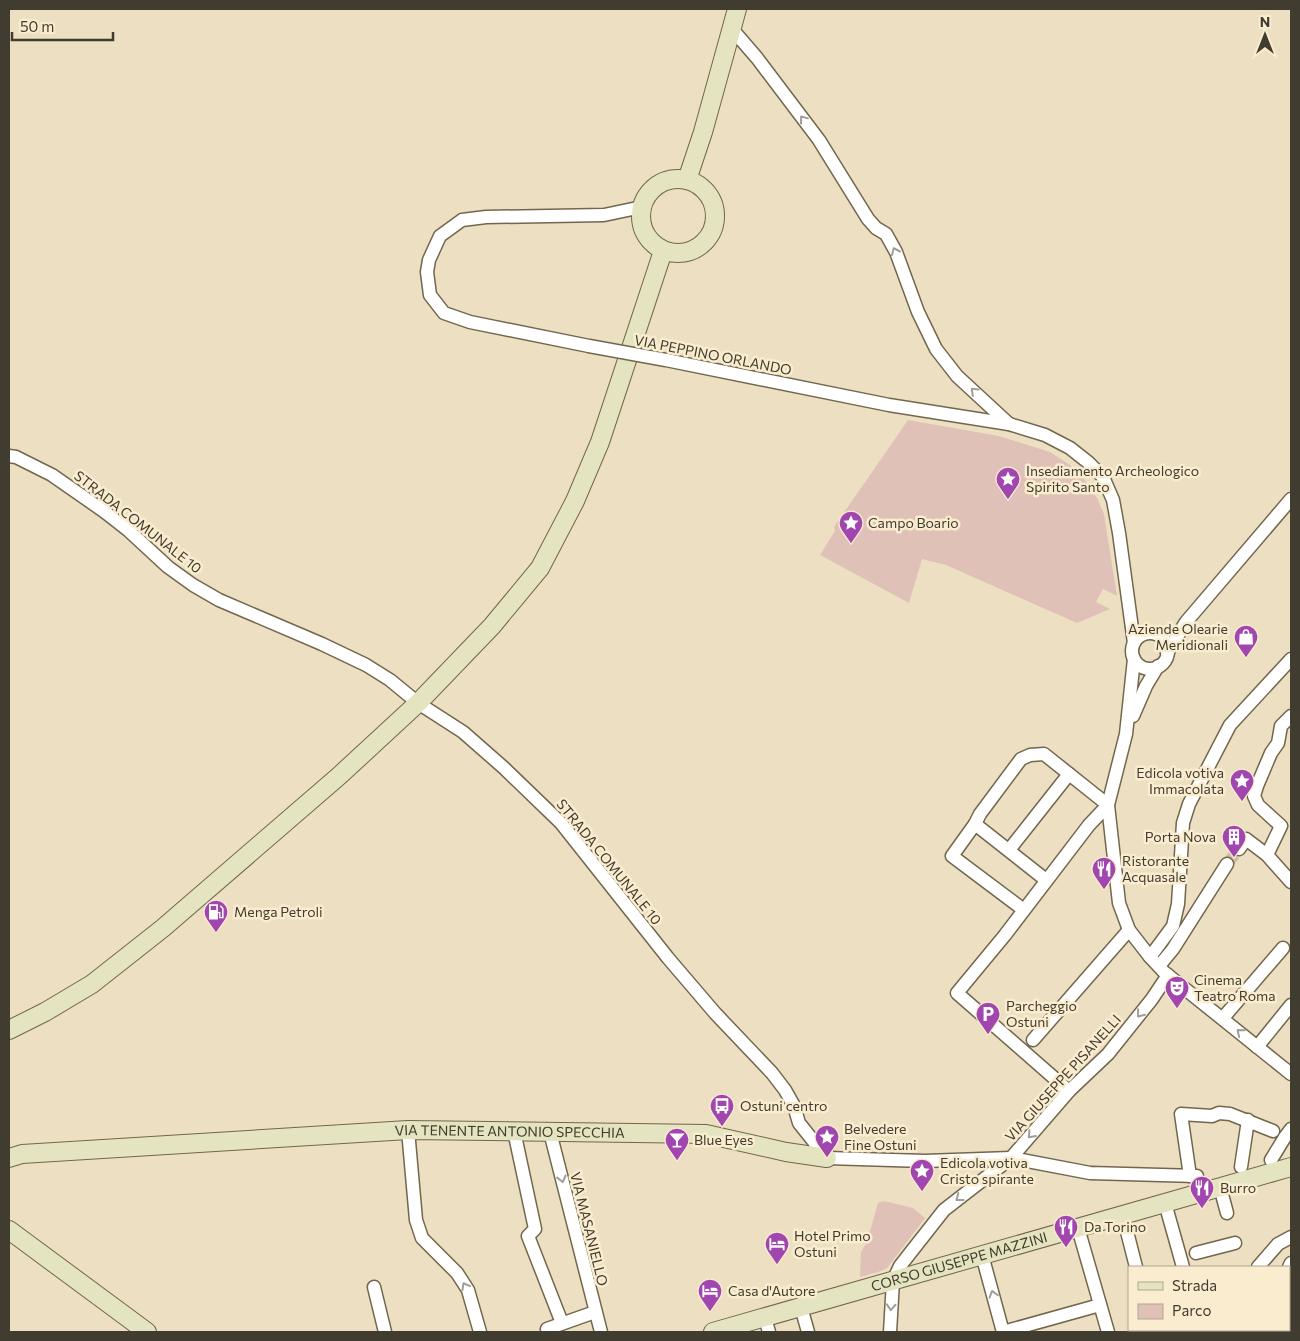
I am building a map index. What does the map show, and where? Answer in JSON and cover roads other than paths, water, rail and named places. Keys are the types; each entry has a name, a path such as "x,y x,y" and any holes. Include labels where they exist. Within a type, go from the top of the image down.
{"main road":[{"path":"687,180 703,132 737,9"},
{"path":"675,179 687,180 698,184 708,193 714,204 716,216 714,228 708,239 699,248 688,253 675,254 663,251 647,237 641,222 642,206 646,196 654,187 675,179"},
{"path":"9,1030 45,1012 92,984 163,928 325,788 418,703 492,626 540,568 575,500 600,442 663,251"},
{"name":"VIA TENENTE ANTONIO SPECCHIA","path":"9,1158 22,1154 408,1130 706,1134 786,1152 827,1158"},
{"name":"CORSO GIUSEPPE MAZZINI","path":"723,1331 767,1325 801,1307 1291,1167"},
{"path":"9,1230 147,1332"}],"street":[{"path":"732,29 757,58 818,140 868,219 876,228 886,234 896,252 918,312 936,349 957,376 1009,424"},
{"name":"VIA PEPPINO ORLANDO","path":"642,206 604,215 486,217 462,220 440,236 429,260 427,272 430,295 444,313 470,322 889,405 1009,424 1045,435 1070,448 1103,477 1113,500 1131,624 1138,639"},
{"name":"STRADA COMUNALE 10","path":"9,456 16,457 52,474 128,530 168,567 193,585 219,600 366,665 390,680 418,703 463,732 504,768 561,823 715,1014 772,1073 794,1106 799,1123 827,1158"},
{"path":"1126,734 1146,686 1158,666 1166,658 1167,653 1186,622 1291,499"},
{"path":"1157,635 1172,630 1186,622"},
{"path":"1167,653 1165,642 1152,633 1138,639 1132,648 1134,659 1126,734 1108,805 1119,903 1129,930 1150,957 1291,1074"},
{"path":"1134,659 1142,667 1158,666"},
{"path":"1150,957 1173,926 1178,904 1183,823 1189,804 1230,725 1291,659"},
{"path":"1267,856 1281,826 1258,805 1254,796 1267,761 1278,742 1281,726 1291,716"},
{"path":"1024,910 952,856 1020,759 1030,755 1044,754 1108,805"},
{"path":"1009,850 1069,774"},
{"path":"1069,1091 957,993 1005,935 1089,825 1108,805"},
{"path":"975,824 1046,880"},
{"path":"1242,844 1267,856 1291,882"},
{"name":"VIA GIUSEPPE PISANELLI","path":"893,1281 900,1266 944,1210 1011,1158 1069,1091 1108,1054 1152,999 1173,949 1227,864"},
{"path":"1033,1040 1129,930"},
{"path":"1223,1018 1283,948"},
{"path":"1257,1047 1291,1005"},
{"name":"VIA TENENTE ANTONIO SPECCHIA","path":"827,1158 925,1161 1011,1158 1090,1173 1194,1176 1180,1114 1212,1116 1219,1113 1230,1114 1248,1120"},
{"path":"1241,1167 1248,1120 1273,1131"},
{"path":"1271,1160 1284,1137 1291,1129"},
{"path":"408,1130 416,1220 422,1238 457,1273 468,1290 480,1332"},
{"path":"514,1131 535,1229 528,1236 562,1324"},
{"name":"VIA MASANIELLO","path":"550,1132 600,1332"},
{"path":"1220,1187 1227,1213"},
{"path":"1165,1203 1183,1266"},
{"path":"1123,1216 1136,1266"},
{"path":"1078,1228 1108,1332"},
{"path":"1259,1266 1278,1244 1291,1237"},
{"path":"1196,1253 1235,1243"},
{"path":"982,1256 1004,1332 1100,1305"},
{"path":"890,1332 893,1281"},
{"path":"374,1287 385,1332"},
{"path":"801,1307 808,1332"},
{"path":"547,1329 595,1312"}],"tunnel":[{"path":"1227,864 1239,849"}],"place":[{"name":"Insediamento Archeologico Spirito Santo","path":"1008,500"},
{"name":"Campo Boario","path":"851,544"},
{"name":"Aziende Olearie Meridionali","path":"1246,658"},
{"name":"Edicola votiva Immacolata","path":"1242,802"},
{"name":"Porta Nova","path":"1234,858"},
{"name":"Ristorante Acquasale","path":"1104,890"},
{"name":"Menga Petroli","path":"216,933"},
{"name":"Cinema Teatro Roma","path":"1177,1009"},
{"name":"Parcheggio Ostuni","path":"988,1035"},
{"name":"Ostuni centro","path":"722,1127"},
{"name":"Belvedere Fine Ostuni","path":"827,1158"},
{"name":"Blue Eyes","path":"677,1161"},
{"name":"Edicola votiva Cristo spirante","path":"922,1192"},
{"name":"Burro","path":"1202,1209"},
{"name":"Da Torino","path":"1066,1248"},
{"name":"Hotel Primo Ostuni","path":"777,1265"},
{"name":"Casa d'Autore","path":"710,1312"}]}
